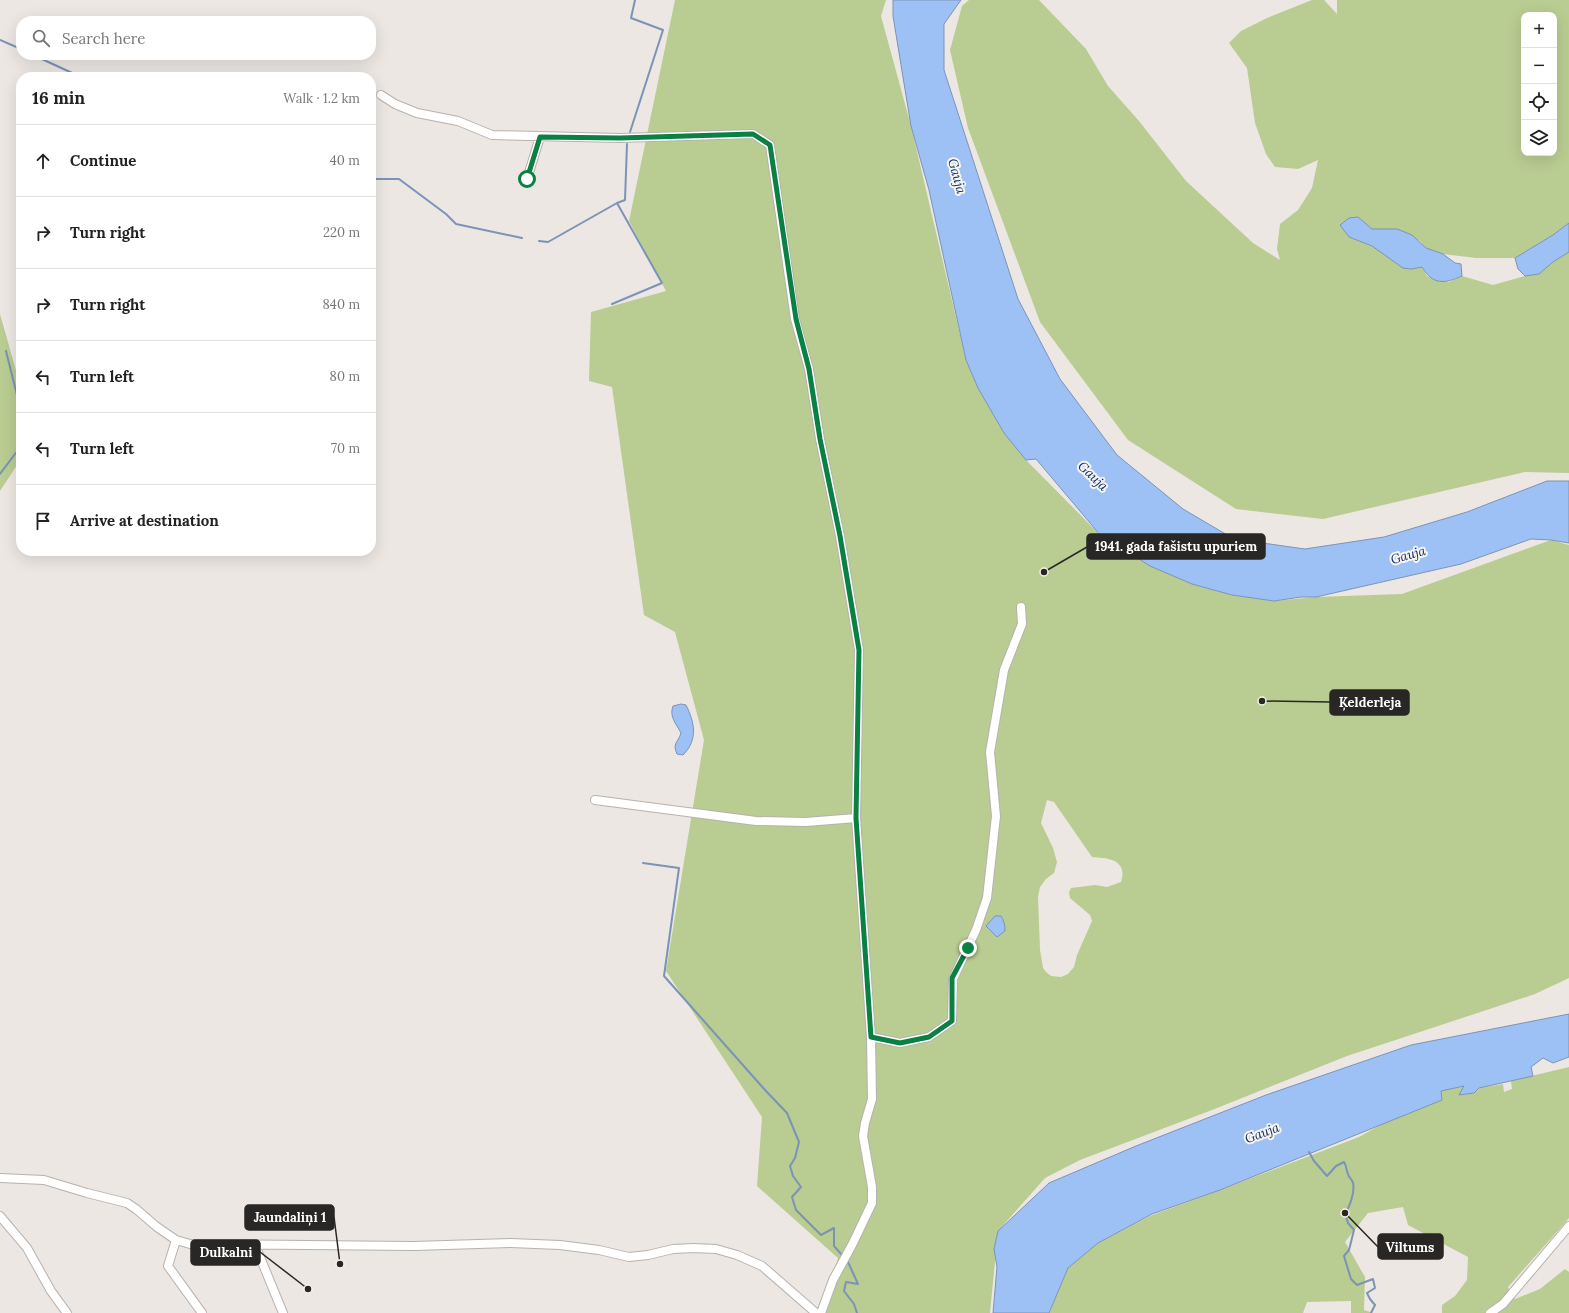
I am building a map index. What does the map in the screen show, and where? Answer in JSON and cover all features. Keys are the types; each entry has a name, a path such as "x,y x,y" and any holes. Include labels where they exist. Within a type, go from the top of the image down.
{"street":[{"path":"381,95 395,104 417,113 458,121 492,135 627,138 753,134 770,145 796,319 809,369 820,439 840,536 859,650 856,818 871,1037 872,1099 863,1136 872,1187 872,1203 833,1280 821,1313"},
{"path":"527,179 540,137"},
{"path":"871,1037 900,1043 929,1037 952,1021 952,978 976,930 987,898 996,816 990,752 1004,670 1022,624 1021,607"},
{"path":"595,800 756,821 806,822 856,818"},
{"path":"0,1178 44,1180 126,1203 176,1240 190,1244 414,1246 511,1243 560,1245 599,1250 629,1257 648,1255 673,1249 716,1249 737,1255 762,1266 816,1313"},
{"path":"0,1216 27,1248 50,1290 67,1313"},
{"path":"1490,1313 1503,1304 1569,1226"},
{"path":"176,1240 168,1266 202,1313"},
{"path":"255,1245 283,1313"}],"green space":[{"path":"675,0 886,0 881,16 911,126 966,360 978,388 1004,433 1026,460 1113,548 1192,584 1232,595 1274,601 1316,597 1402,594 1551,540 1569,545 1569,978 1535,994 1347,1056 1212,1110 1080,1160 1045,1178 998,1231 990,1313 826,1313 838,1258 757,1186 762,1117 666,971 704,740 675,632 644,615 612,387 589,381 591,312 666,291 629,221","holes":["1047,800 1054,802 1092,857 1105,858 1116,862 1122,869 1121,882 1107,887 1095,885 1071,888 1069,892 1070,898 1090,915 1092,921 1077,955 1074,967 1068,974 1061,977 1051,976 1046,972 1043,968 1040,950 1038,897 1040,887 1046,879 1054,873 1057,862 1053,848 1041,823"]},
{"path":"969,0 1039,0 1086,49 1108,86 1139,121 1186,181 1253,243 1280,260 1277,249 1280,224 1298,210 1312,188 1318,160 1298,169 1275,167 1266,154 1255,123 1247,68 1229,43 1241,31 1267,18 1312,0 1324,0 1337,14 1337,0 1569,0 1569,223 1553,235 1515,258 1476,258 1443,254 1426,248 1420,241 1382,229 1372,229 1358,217 1349,237 1372,246 1411,269 1422,267 1427,276 1449,282 1462,276 1493,285 1525,276 1539,274 1553,262 1569,252 1569,473 1525,472 1323,519 1236,509 1128,440 1040,322 968,128 950,50 962,6"},
{"path":"0,314 16,370 16,467 0,491"},
{"path":"1569,1067 1569,1218 1508,1287 1510,1293 1515,1299 1540,1289 1565,1269 1569,1272 1569,1313 1442,1313 1442,1305 1455,1296 1467,1280 1468,1257 1408,1225 1403,1207 1368,1213 1345,1242 1365,1277 1364,1310 1373,1313 1351,1313 1351,1301 1307,1302 1303,1313 1049,1313 1068,1268 1098,1243 1150,1216 1359,1137 1382,1124 1442,1100 1441,1091 1465,1086 1459,1095 1474,1093 1480,1088 1503,1084 1504,1092 1512,1089 1511,1081"}],"water":[{"name":"Gauja","path":"893,0 961,0 944,24 944,70 1018,299 1060,379 1117,455 1183,509 1234,539 1305,549 1384,537 1467,512 1547,481 1569,481 1569,543 1531,539 1461,564 1316,597 1301,597 1274,601 1232,595 1192,584 1150,566 1131,554 1113,548 1101,536 1036,459 1026,460 1004,433 978,388 966,360 929,190 911,126 893,16"},
{"path":"1358,217 1372,229 1397,229 1412,235 1426,248 1443,254 1455,263 1461,264 1462,276 1450,280 1439,281 1430,277 1422,267 1411,269 1403,268 1372,246 1349,237 1340,225 1349,218"},
{"path":"1569,223 1569,252 1553,262 1539,274 1525,276 1518,269 1515,258 1553,235"},
{"path":"681,704 686,705 694,731 691,743 683,755 677,754 675,747 681,733 672,713 673,706"},
{"path":"995,916 1001,916 1005,927 1005,931 997,937 986,926"},
{"name":"Gauja","path":"1569,1014 1569,1057 1553,1063 1543,1058 1531,1067 1533,1076 1479,1088 1474,1093 1459,1095 1464,1086 1441,1091 1442,1100 1220,1190 1152,1214 1098,1243 1068,1268 1049,1313 993,1313 997,1267 994,1249 998,1231 1049,1183 1136,1146 1266,1095 1411,1045"}],"waterway":[{"path":"630,132 663,30 631,18 635,0"},
{"path":"0,40 16,47"},
{"path":"44,60 70,72"},
{"path":"617,203 625,200 627,144"},
{"path":"376,179 399,179 446,214 456,224 522,238"},
{"path":"539,241 548,242 617,203 662,283 612,304"},
{"path":"6,351 16,391"},
{"path":"0,474 16,453"},
{"path":"643,863 679,868 664,976 787,1113 799,1142 795,1158 790,1166 793,1176 801,1187 792,1197 796,1210 821,1235 834,1228 834,1246 842,1255"},
{"path":"1309,1152 1314,1161 1327,1176 1336,1166 1344,1162 1348,1175 1353,1182 1352,1199 1345,1213 1348,1223 1354,1230 1349,1250 1344,1256 1351,1279 1357,1285 1373,1279 1375,1288 1367,1293 1375,1305 1371,1313"},
{"path":"848,1262 858,1284 846,1282 844,1291 854,1304 857,1313"}],"place":[{"name":"1941. gada fašistu upuriem","path":"1044,572"},
{"name":"Ķelderleja","path":"1262,701"},
{"name":"Viltums","path":"1345,1213"},
{"name":"Jaundaliņi 1","path":"340,1264"},
{"name":"Dulkalni","path":"308,1289"}],"route":[{"path":"527,179 540,137 620,138 753,134 770,145 790,290 809,369 820,439 852,601 859,650 856,818 871,1037 900,1043 929,1037 952,1021 952,978 968,948"}]}
